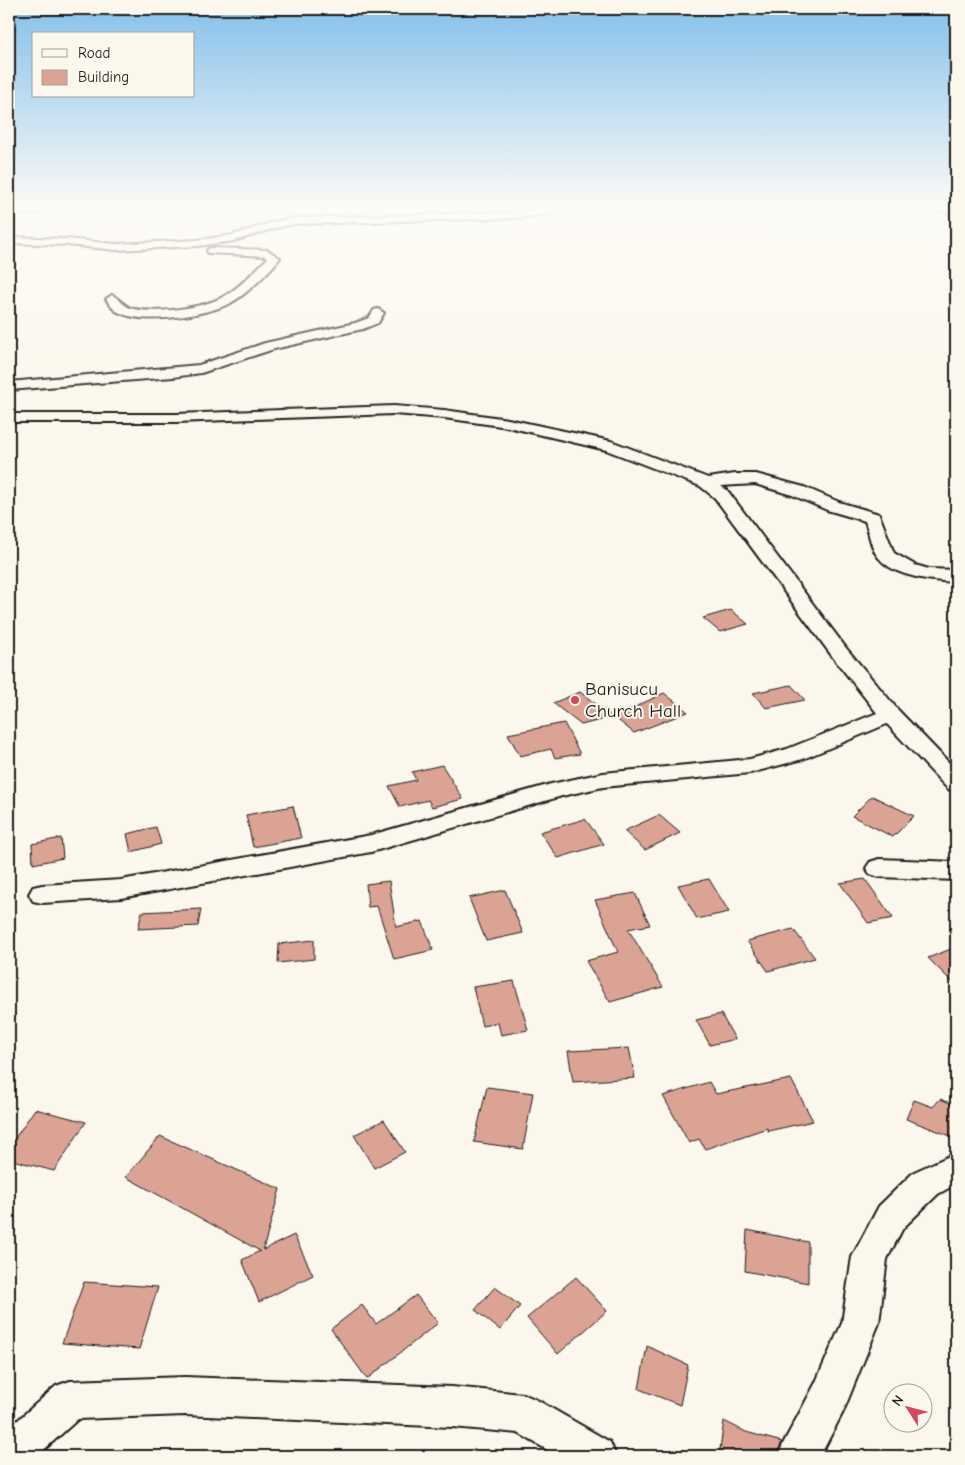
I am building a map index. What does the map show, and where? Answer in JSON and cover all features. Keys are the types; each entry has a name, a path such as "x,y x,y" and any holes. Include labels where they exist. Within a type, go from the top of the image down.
{"street":[{"path":"112,300 113,304 120,309 147,314 169,314 212,306 237,293 254,277"},
{"path":"14,386 201,369 270,346 359,326 374,320 378,313"},
{"path":"9,418 166,418 394,410 444,414 508,423 611,446 706,483 721,494 839,652 890,715 956,784"},
{"path":"706,483 735,479 756,479 798,491 833,506 873,518 886,556 908,569 928,575 956,576"},
{"path":"42,894 121,889 371,843 559,789 602,780 750,766 794,754 890,715"},
{"path":"879,868 956,871"},
{"path":"798,1456 829,1398 860,1322 870,1257 890,1217 926,1183 956,1168"},
{"path":"9,1454 70,1400 185,1396 452,1407 523,1414 596,1456"}],"building":[{"path":"731,610 748,624 720,632 703,618"},
{"path":"791,685 805,700 766,708 753,693"},
{"path":"580,692 613,717 581,725 553,703"},
{"path":"664,693 688,712 634,733 614,717"},
{"path":"564,723 580,754 555,758 551,749 520,756 508,734"},
{"path":"442,765 463,799 432,807 428,800 400,807 389,786 416,780 412,772"},
{"path":"872,796 914,816 893,837 852,816"},
{"path":"293,806 301,838 253,847 246,815"},
{"path":"659,815 680,833 645,850 624,831"},
{"path":"585,819 604,844 558,858 540,832"},
{"path":"156,827 161,844 131,852 127,834"},
{"path":"61,838 63,858 33,864 32,844"},
{"path":"709,879 729,912 697,919 678,885"},
{"path":"865,879 893,918 868,923 840,883"},
{"path":"389,881 396,927 422,921 433,950 394,959 377,906 368,907 366,884"},
{"path":"505,890 523,933 486,941 469,898"},
{"path":"635,893 650,925 628,929 663,987 610,1002 586,961 618,952 595,900"},
{"path":"201,909 198,926 138,929 142,912"},
{"path":"793,929 815,958 768,971 747,941"},
{"path":"314,940 314,959 278,963 279,944"},
{"path":"956,947 956,986 928,958"},
{"path":"514,981 528,1030 501,1035 498,1023 482,1026 473,987"},
{"path":"721,1014 735,1039 710,1045 696,1020"},
{"path":"629,1048 635,1078 573,1082 568,1051"},
{"path":"791,1079 813,1121 768,1131 767,1128 705,1149 699,1139 689,1143 663,1096 709,1082 716,1094"},
{"path":"487,1087 533,1093 523,1149 474,1142"},
{"path":"940,1099 956,1105 956,1138 906,1119 914,1100 933,1107"},
{"path":"35,1109 86,1122 54,1171 9,1159 9,1147"},
{"path":"384,1120 405,1152 374,1168 354,1135"},
{"path":"160,1136 280,1189 263,1250 294,1235 313,1275 259,1302 242,1260 260,1251 126,1177"},
{"path":"747,1230 808,1242 808,1283 745,1271"},
{"path":"576,1277 607,1311 558,1354 527,1318"},
{"path":"84,1282 158,1287 139,1349 62,1343"},
{"path":"495,1287 520,1306 500,1330 475,1310"},
{"path":"416,1295 438,1323 367,1379 331,1329 362,1305 376,1324"},
{"path":"647,1346 688,1365 680,1405 639,1389"},
{"path":"724,1421 746,1432 782,1442 776,1456 719,1456"}],"place":[{"name":"Banisucu Church Hall","path":"575,700"}]}
